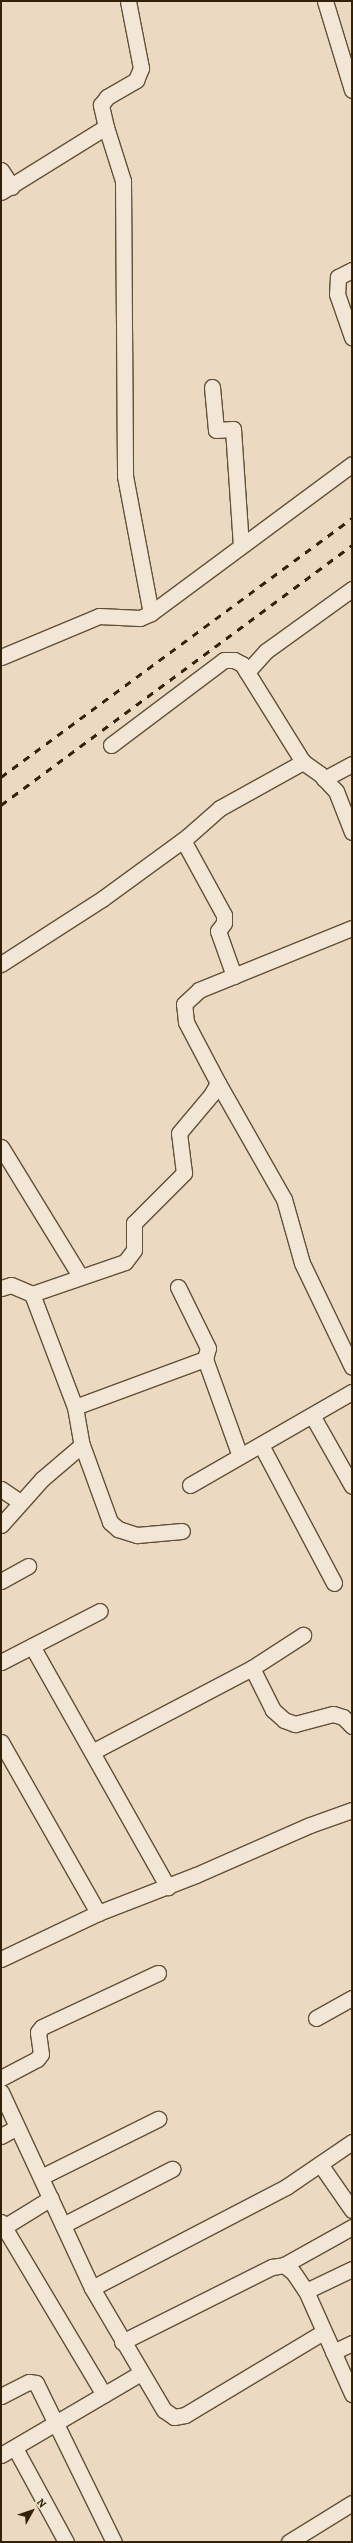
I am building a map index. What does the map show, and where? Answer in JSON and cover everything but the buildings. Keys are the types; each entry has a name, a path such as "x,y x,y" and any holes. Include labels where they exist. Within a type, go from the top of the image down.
{"street":[{"path":"128,1 141,68 136,80 107,97 101,105 106,127 123,181 125,476 151,613"},
{"path":"326,1 345,42 352,90"},
{"path":"1,170 6,190 106,127"},
{"path":"352,270 338,277 337,294 352,337"},
{"path":"212,387 216,430 233,429 241,546"},
{"path":"1,657 99,616 140,618 151,613 352,464"},
{"path":"247,672 266,651 352,589"},
{"path":"111,745 224,660 234,660 242,664 302,762 324,779 336,791 352,832"},
{"path":"1,964 102,899 183,840 220,808 302,762"},
{"path":"324,779 352,764"},
{"path":"183,840 224,916 224,923 218,931 234,976"},
{"path":"352,928 199,990 184,1004 186,1022 218,1083 284,1199 302,1262 352,1367"},
{"path":"1,1288 11,1285 32,1294 80,1276 125,1262 134,1250 134,1223 184,1173 180,1133 211,1095 218,1083"},
{"path":"1,1147 80,1276"},
{"path":"178,1287 208,1348 205,1359 240,1456"},
{"path":"32,1294 75,1406 82,1445 110,1522 118,1529 137,1535 182,1531"},
{"path":"75,1406 205,1359"},
{"path":"190,1485 313,1417 352,1392"},
{"path":"313,1417 352,1486"},
{"path":"1,1525 42,1479 82,1445"},
{"path":"261,1445 334,1583"},
{"path":"1,1489 20,1502"},
{"path":"1,1581 28,1566"},
{"path":"1,1662 100,1611"},
{"path":"92,1752 252,1668 303,1635"},
{"path":"32,1646 168,1887"},
{"path":"252,1668 273,1710 284,1720 295,1724 333,1714 343,1717 352,1726"},
{"path":"1,1742 98,1913"},
{"path":"1,1959 98,1913 168,1887 310,1825 352,1810"},
{"path":"1,2078 37,2059 41,2054 38,2032 42,2027 158,1973"},
{"path":"316,2018 352,1998"},
{"path":"1,2092 92,2288 122,2342 164,2410 174,2417 185,2415 323,2332"},
{"path":"41,2177 158,2119"},
{"path":"1,2136 17,2127"},
{"path":"92,2288 286,2187 352,2142"},
{"path":"320,2164 352,2210"},
{"path":"63,2225 172,2169"},
{"path":"50,2198 2,2224 104,2395"},
{"path":"122,2342 272,2267 284,2265 352,2227"},
{"path":"284,2265 293,2272 306,2291 352,2394"},
{"path":"306,2291 352,2268"},
{"path":"333,2352 352,2344"},
{"path":"1,2455 57,2424 141,2373"},
{"path":"1,2396 29,2382 36,2383 114,2542"},
{"path":"15,2448 66,2542"},
{"path":"288,2542 352,2503"}],"railway":[{"path":"1,777 352,518"},
{"path":"1,805 352,545"}]}
